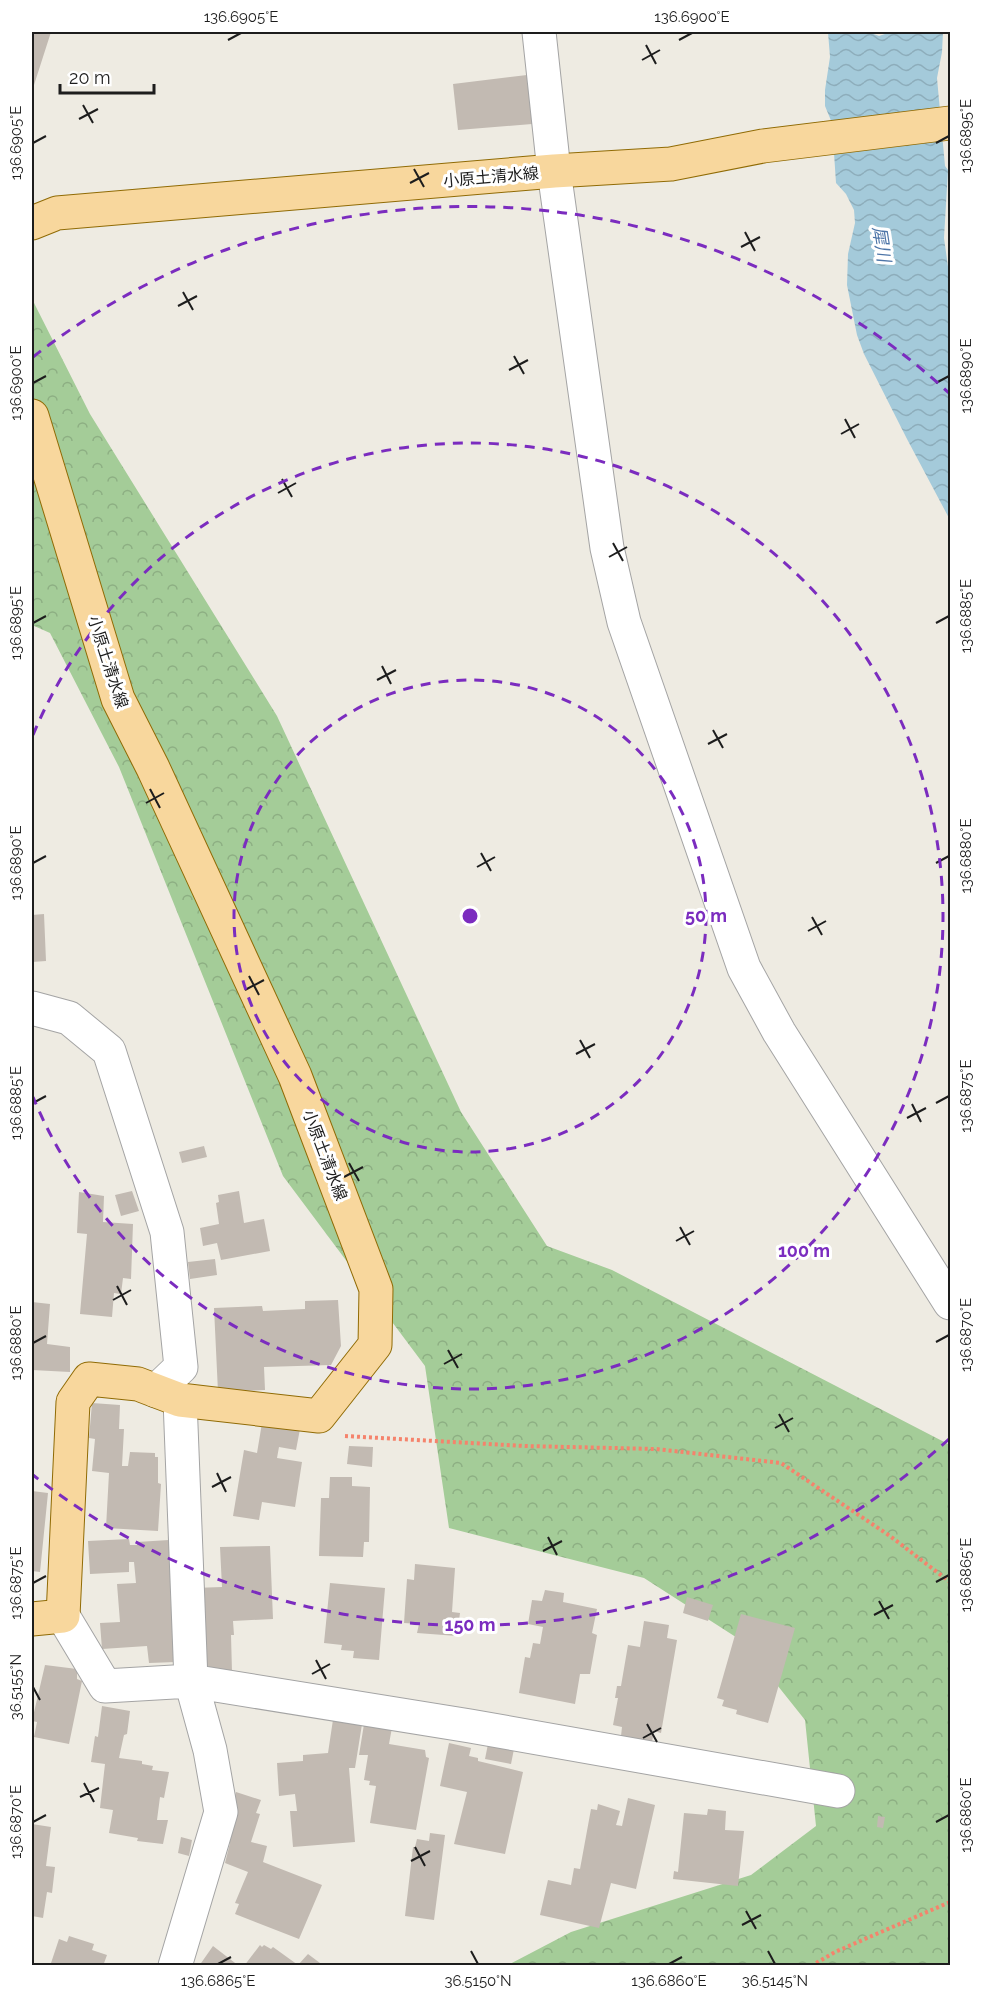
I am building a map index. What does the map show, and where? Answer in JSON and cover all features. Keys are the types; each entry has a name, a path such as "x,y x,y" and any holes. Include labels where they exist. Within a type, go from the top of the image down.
{"main road":[{"name":"小原土清水線","path":"32,223 57,213 554,171 670,164 762,146 951,123"},
{"name":"小原土清水線","path":"32,416 118,699 153,768 295,1076 376,1289 375,1345 319,1416"},
{"path":"47,1618 73,1402 90,1379 138,1384 168,1396 319,1416"}],"street":[{"path":"539,32 554,171 607,548 624,622 744,968 779,1032 951,1304"},
{"path":"32,1008 69,1018 109,1051 167,1232 181,1367 168,1396 190,1681 210,1750 221,1812 175,1965"},
{"path":"47,1618 105,1686 190,1681 470,1726 838,1791"}],"path":[{"path":"319,1416 317,1434 525,1446 656,1449 781,1463 890,1536 951,1582"},
{"path":"811,1965 835,1952 951,1902"}],"green space":[{"path":"32,299 90,414 277,716 461,1112 547,1246 612,1270 950,1445 950,1965 508,1965 571,1932 751,1875 816,1826 805,1720 742,1641 644,1578 449,1528 425,1366 283,1176 119,767 50,633 32,625"}],"water":[{"name":"犀川","path":"828,32 868,32 879,36 891,32 943,32 937,78 945,166 948,170 944,238 950,281 950,520 864,354 857,335 847,285 848,254 855,223 854,210 846,194 836,183 832,123 825,106 830,57"}],"building":[{"path":"32,32 51,32 34,85 32,84"},
{"path":"527,75 532,124 458,130 453,84"},
{"path":"44,914 46,961 32,962 32,915"},
{"path":"204,1146 207,1157 182,1163 179,1152"},
{"path":"132,1191 139,1211 121,1216 115,1195"},
{"path":"239,1191 244,1223 264,1219 270,1251 221,1260 217,1243 203,1246 200,1228 219,1224 216,1203 219,1202 218,1195"},
{"path":"79,1192 104,1196 103,1222 133,1224 131,1279 123,1278 121,1294 114,1293 112,1317 80,1314 87,1234 77,1233"},
{"path":"215,1259 217,1275 190,1279 188,1262"},
{"path":"338,1300 341,1346 331,1365 264,1367 265,1390 218,1392 214,1308 262,1306 263,1311 305,1309 305,1301"},
{"path":"32,1302 50,1304 47,1344 70,1347 70,1372 32,1370"},
{"path":"92,1403 120,1405 119,1429 124,1429 122,1466 128,1466 130,1452 155,1453 155,1457 158,1457 158,1483 161,1484 158,1531 106,1528 109,1473 92,1471 95,1439 89,1438"},
{"path":"262,1423 300,1429 296,1450 279,1447 277,1458 302,1462 295,1507 262,1502 259,1520 233,1516 244,1450 257,1453"},
{"path":"349,1446 373,1447 372,1467 347,1464"},
{"path":"330,1477 352,1477 352,1486 370,1487 369,1542 364,1542 363,1557 319,1556 321,1498 329,1498"},
{"path":"32,1491 48,1493 40,1572 32,1571"},
{"path":"129,1539 130,1545 137,1545 137,1542 169,1540 171,1608 176,1662 149,1663 147,1646 102,1649 100,1623 120,1622 117,1584 136,1583 134,1562 129,1562 129,1572 90,1574 88,1541"},
{"path":"270,1546 273,1619 233,1621 232,1672 197,1673 194,1588 222,1587 220,1547"},
{"path":"415,1564 455,1568 452,1612 460,1613 457,1636 417,1633 419,1624 404,1623 407,1579 414,1580"},
{"path":"330,1583 385,1588 379,1660 353,1658 354,1651 341,1650 342,1645 324,1643"},
{"path":"545,1590 564,1593 563,1602 597,1609 592,1633 597,1635 590,1674 580,1674 575,1704 519,1693 525,1657 530,1658 533,1643 540,1644 543,1627 528,1624 532,1600 542,1601"},
{"path":"687,1597 713,1605 708,1621 683,1613"},
{"path":"741,1614 795,1628 768,1723 736,1714 737,1710 722,1706 724,1700 717,1698"},
{"path":"644,1621 669,1625 667,1638 677,1640 661,1733 654,1731 652,1742 621,1736 622,1727 613,1725 618,1698 615,1698 617,1686 621,1686 628,1645 640,1647"},
{"path":"45,1665 77,1669 77,1679 82,1681 69,1744 34,1737 37,1722 32,1721"},
{"path":"102,1706 130,1711 127,1734 124,1735 119,1758 142,1761 142,1764 153,1766 152,1770 169,1772 164,1798 160,1797 157,1820 168,1820 163,1844 137,1841 138,1838 109,1833 113,1810 100,1808 105,1764 91,1762 95,1736 98,1737"},
{"path":"334,1713 363,1718 355,1768 349,1768 355,1842 293,1847 290,1811 297,1811 295,1794 279,1796 277,1763 303,1761 303,1755 328,1753"},
{"path":"365,1718 393,1722 389,1744 425,1750 426,1757 429,1758 416,1830 370,1823 376,1786 369,1785 370,1781 364,1780 368,1755 359,1755"},
{"path":"449,1743 471,1748 469,1756 478,1758 478,1761 523,1772 505,1854 454,1844 467,1792 440,1786"},
{"path":"488,1744 514,1749 511,1764 485,1759"},
{"path":"236,1792 261,1800 256,1813 260,1814 251,1842 267,1846 263,1862 322,1885 299,1939 235,1914 239,1904 235,1903 248,1872 225,1863 230,1843 226,1841 229,1819"},
{"path":"628,1798 655,1805 636,1889 611,1883 599,1928 540,1915 548,1880 571,1885 574,1868 580,1869 591,1809 597,1810 598,1804 620,1811 616,1825 622,1826"},
{"path":"708,1809 726,1811 725,1830 744,1831 738,1886 673,1879 674,1871 678,1872 684,1813 707,1815"},
{"path":"878,1816 885,1817 883,1828 877,1827"},
{"path":"32,1824 51,1827 46,1866 55,1867 52,1893 47,1892 43,1918 32,1916"},
{"path":"430,1833 445,1835 434,1920 405,1916 413,1847 417,1839 429,1841"},
{"path":"181,1837 192,1840 189,1856 178,1853"},
{"path":"69,1936 94,1944 92,1950 107,1955 103,1966 50,1966 59,1939 67,1942"},
{"path":"260,1945 271,1949 273,1947 298,1965 308,1954 324,1966 244,1966"},
{"path":"213,1946 239,1966 199,1966"}]}
